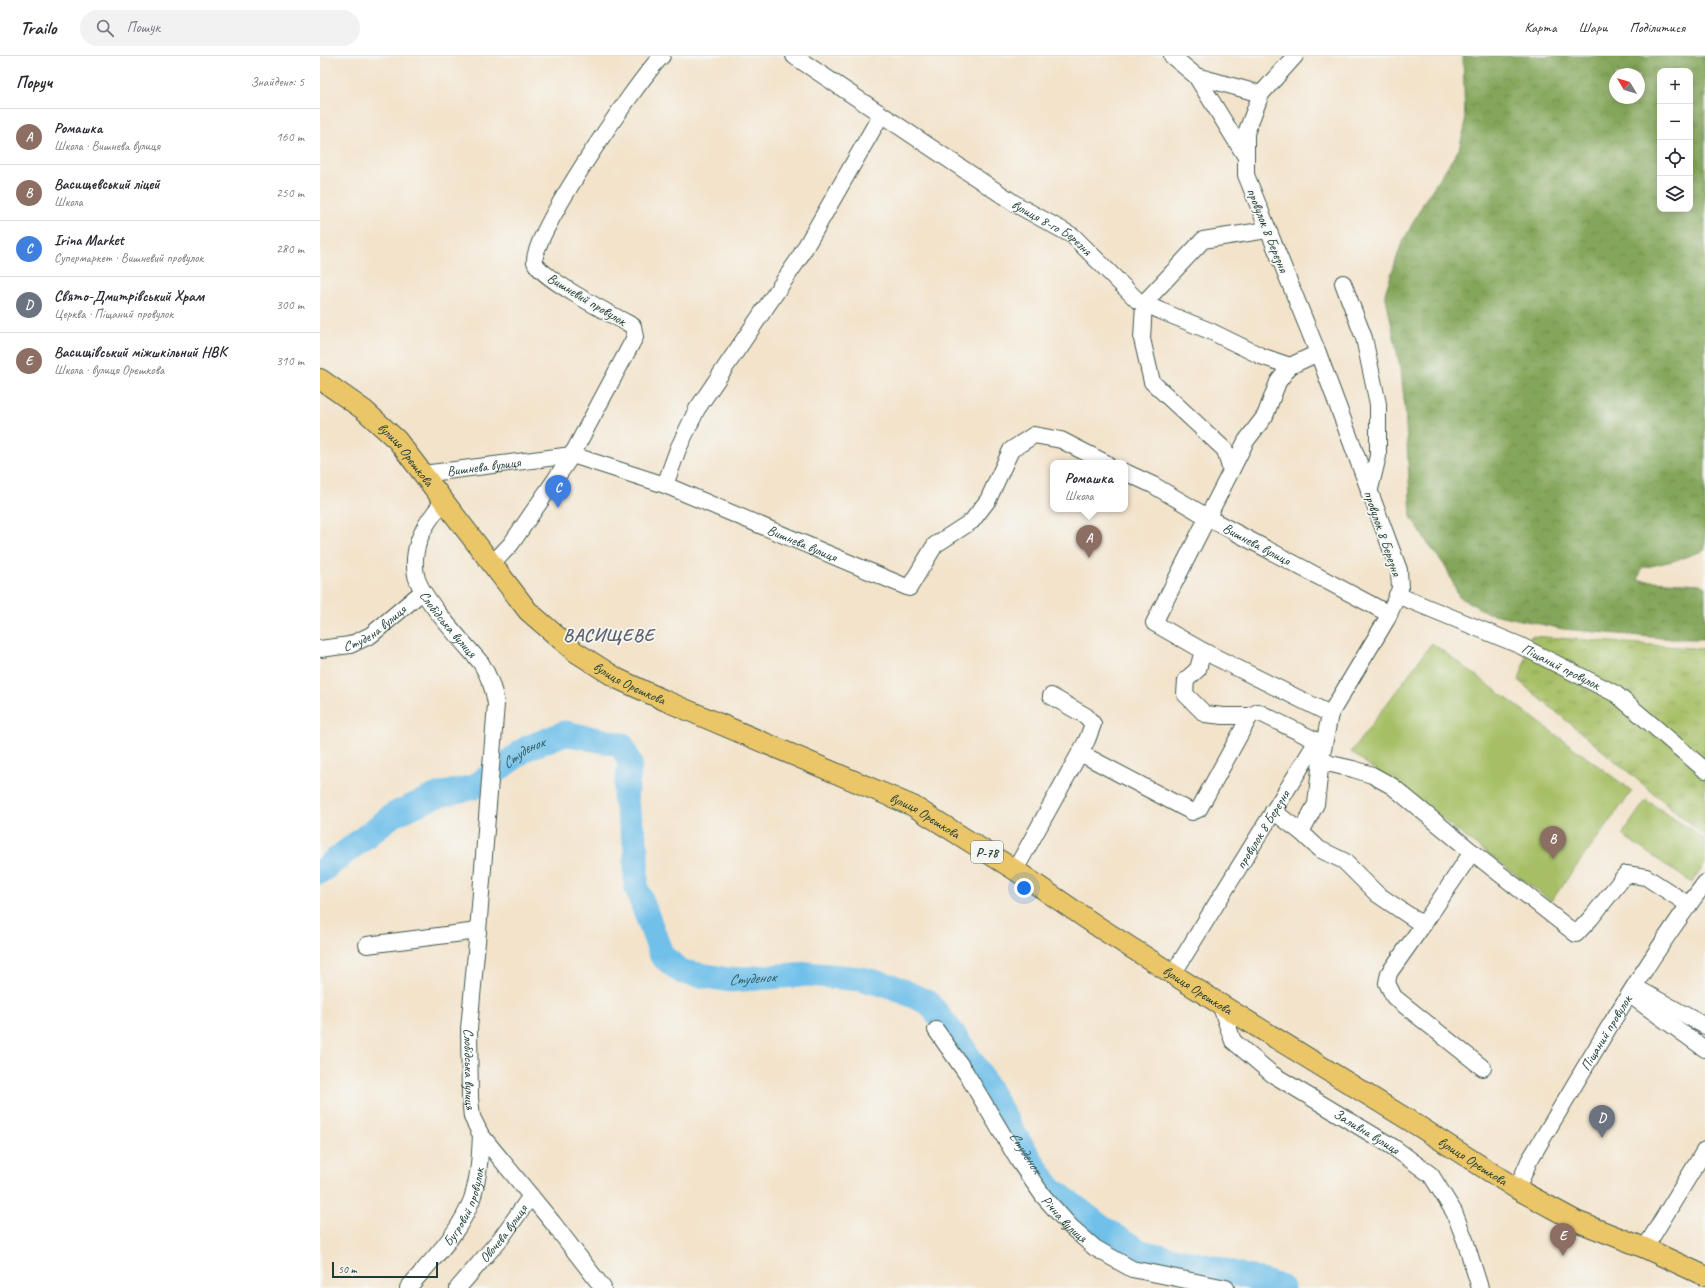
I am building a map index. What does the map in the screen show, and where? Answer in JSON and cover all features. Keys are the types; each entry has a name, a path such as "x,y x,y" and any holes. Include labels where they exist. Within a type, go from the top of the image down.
{"main road":[{"name":"вулиця Орєшкова","path":"320,379 364,410 397,440 528,611 574,651 618,679 666,701 913,806 1015,870 1100,928 1420,1127 1516,1189 1576,1221 1645,1248 1705,1276"}],"street":[{"name":"Вишневий провулок","path":"492,564 511,544 572,456 635,337 632,326 584,300 541,272 535,262 536,248 556,211 620,110 662,56"},
{"name":"вулиця 8-го Березня","path":"794,56 1017,206 1073,236 1137,300 1210,331 1261,356 1290,366"},
{"path":"1172,56 1196,76 1246,158"},
{"name":"провулок 8 Березня","path":"1295,56 1261,94 1246,134 1246,175 1318,353 1399,570 1400,588 1389,614 1330,714 1321,760"},
{"path":"1196,76 1261,94"},
{"path":"665,485 678,449 696,409 798,260 881,115"},
{"path":"1231,471 1225,450 1152,382 1142,339 1144,303 1203,240 1267,230"},
{"path":"1343,282 1364,338 1378,404 1378,456 1369,493"},
{"path":"1318,353 1290,366 1278,382 1265,416 1246,441 1154,623 1203,651 1330,714"},
{"name":"Вишнева вулиця","path":"423,474 572,456 665,485 909,588 935,545 972,521 988,500 1011,450 1034,435 1061,440 1100,460"},
{"name":"Вишнева вулиця","path":"1128,473 1153,485 1208,517 1389,614"},
{"name":"Слобідська вулиця","path":"444,500 423,530 417,546 414,562 416,576 422,592 481,663 492,683 496,704 469,1029 469,1073 472,1117 480,1135 531,1196 603,1288"},
{"name":"Студена вулиця","path":"320,649 350,645 371,635 422,592"},
{"name":"Піщаний провулок","path":"1397,595 1519,645 1616,694 1705,770"},
{"path":"1203,651 1198,669 1186,680 1185,694 1205,714 1250,716 1258,712 1317,741 1321,760 1316,804 1301,832"},
{"path":"1015,870 1087,740 1093,724 1086,716 1051,696"},
{"path":"1080,753 1192,812 1199,809 1250,716"},
{"name":"провулок 8 Березня","path":"1173,974 1317,741"},
{"path":"1321,760 1372,775 1392,786 1472,852 1576,934 1592,918 1626,874 1646,876 1689,905"},
{"path":"1273,811 1301,832 1319,849 1344,861 1377,894 1422,925"},
{"path":"1472,852 1389,973 1387,983 1394,997 1483,1068"},
{"name":"Піщаний провулок","path":"1516,1189 1529,1161 1632,991 1705,883"},
{"path":"367,945 478,931"},
{"path":"1632,991 1705,1026"},
{"path":"1632,991 1705,1049"},
{"name":"Заливна вулиця","path":"1220,1004 1233,1041 1272,1074 1393,1147 1431,1175 1454,1212 1465,1240 1480,1288"},
{"name":"Річна вулиця","path":"936,1030 966,1073 1018,1160 1044,1197 1071,1227 1095,1248 1132,1269 1226,1288"},
{"name":"Бугровий провулок","path":"408,1288 456,1231 472,1199 480,1161 480,1135"},
{"path":"1645,1248 1705,1150"},
{"name":"Овочева вулиця","path":"458,1288 501,1238 531,1196"}],"green space":[{"path":"1463,56 1705,56 1705,550 1677,560 1642,568 1638,580 1700,584 1705,587 1705,639 1672,639 1563,629 1488,613 1459,597 1446,567 1428,544 1411,517 1405,408 1401,372 1385,293 1401,245 1425,200 1459,149 1465,126"},
{"path":"1531,636 1705,649 1705,836 1519,681"},
{"path":"1432,643 1632,791 1551,901 1351,752"},
{"path":"1646,800 1705,839 1705,864 1692,883 1622,835"}],"waterway":[{"name":"Студенок","path":"320,872 393,815 435,796 474,787 527,748 565,733 622,745 630,764 625,798 636,847 636,886 662,956 682,972 730,980 808,974 861,979 891,986 929,1003 954,1035 975,1066 1017,1139 1048,1186 1101,1227 1141,1252 1214,1268 1282,1288"}],"place":[{"name":"Irina Market","path":"558,508"},
{"name":"Ромашка","path":"1089,558"},
{"name":"Васищевський ліцей","path":"1553,859"},
{"name":"Свято-Дмитрівський Храм","path":"1602,1138"},
{"name":"Васищівський міжшкільний НВК","path":"1563,1256"}],"district":[{"name":"ВАСИЩЕВЕ","path":"609,635"}]}
